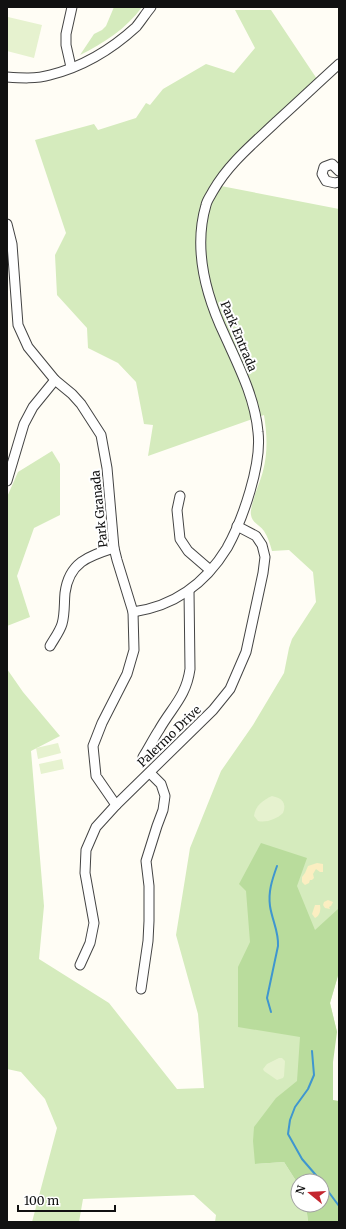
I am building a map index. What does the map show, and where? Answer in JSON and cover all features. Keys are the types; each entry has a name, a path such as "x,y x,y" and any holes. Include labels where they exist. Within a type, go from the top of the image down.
{"street":[{"path":"71,67 66,45 66,34 72,7"},
{"path":"7,77 30,78 50,75 86,61 109,49 136,26 151,7"},
{"name":"Park Entrada","path":"134,612 163,606 180,598 198,584 222,556 232,539 244,510 258,457 258,432 252,399 210,299 205,280 202,263 202,230 206,203 220,180 237,158 339,64"},
{"path":"339,171 332,164 324,167 322,174 326,180 335,183 339,182"},
{"name":"Park Granada","path":"7,224 12,244 18,325 28,347 56,380 81,404 101,435 107,468 114,548 134,612 134,650 127,674 102,723 93,746 96,776 116,805"},
{"path":"7,481 24,424 33,407 56,380"},
{"path":"180,496 178,510 180,539 188,551 210,570"},
{"name":"Palermo Drive","path":"80,965 90,943 94,923 85,873 86,850 96,827 116,805 213,710 230,689 246,652 265,557 262,545 256,536 237,526"},
{"path":"50,646 62,626 65,593 72,572 85,559 94,554 114,548"},
{"path":"143,757 159,729 182,696 188,678 190,669 189,591"},
{"path":"141,989 149,928 150,886 146,861 157,826 164,810 165,796 161,784 150,773"}],"green space":[{"path":"114,7 142,7 122,29 98,46 80,55 94,34 106,26"},
{"path":"235,10 271,10 319,82 237,158 221,186 339,209 339,972 330,1003 337,1032 255,1164 284,1162 291,1173 290,1213 307,1213 308,1222 215,1222 216,1215 194,1195 83,1199 79,1222 32,1222 57,1128 45,1099 21,1072 7,1069 7,669 23,692 60,736 31,751 44,906 39,959 109,1003 177,1089 204,1088 198,1014 176,935 190,848 221,771 253,725 284,673 292,639 316,602 313,572 289,550 272,551 265,533 254,522 251,515 252,506 266,457 264,415 148,456 153,425 144,424 136,382 118,363 88,348 87,328 57,295 55,255 66,233 35,140 94,124 98,130 136,118 146,103 150,105 163,89 206,64 234,73 255,48"},
{"path":"8,17 42,25 34,58 7,51"},
{"path":"52,451 60,464 60,515 34,528 17,576 30,617 7,626 7,497 18,472"},
{"path":"58,743 61,753 38,759 36,748"},
{"path":"62,759 64,769 41,774 39,764"},
{"path":"272,796 283,802 283,813 271,820 258,821 254,816 256,809 263,801"},
{"path":"261,843 307,858 297,886 315,930 338,909 339,906 339,972 330,1003 337,1032 333,1062 333,1100 339,1101 339,1222 308,1222 307,1213 330,1213 330,1173 291,1173 284,1162 255,1164 253,1141 254,1127 276,1098 297,1081 300,1037 238,1027 238,967 250,942 246,891 239,884"},
{"path":"282,1058 285,1061 284,1076 283,1078 277,1080 263,1069 267,1064"}],"sand":[{"path":"317,863 323,864 323,872 316,869 313,874 314,878 305,885 302,882 302,877 308,866"},
{"path":"328,900 333,902 329,907 330,909 325,908 323,905 324,902"},
{"path":"315,905 320,905 320,908 319,914 315,918 312,914"}],"waterway":[{"path":"271,1012 267,998 278,941 271,911 270,891 277,866"},
{"path":"312,1051 314,1075 308,1089 295,1107 290,1120 288,1134 302,1159 314,1173"},
{"path":"330,1194 339,1206"}]}
